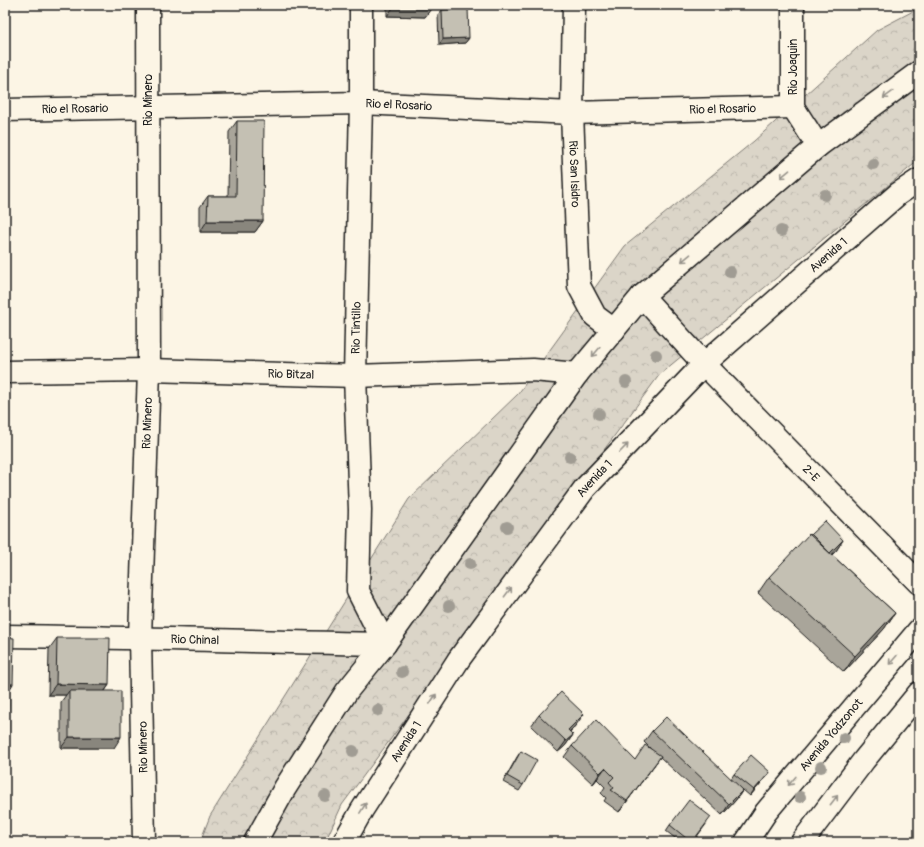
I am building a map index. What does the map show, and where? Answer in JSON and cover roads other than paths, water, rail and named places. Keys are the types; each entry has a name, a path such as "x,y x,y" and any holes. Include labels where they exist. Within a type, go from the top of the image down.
{"street":[{"name":"Rio Minero","path":"144,842 140,637 149,370 148,5"},
{"name":"Rio Tintillo","path":"360,5 361,103 355,376 360,510 358,591 385,644"},
{"name":"Rio San Isidro","path":"574,5 572,113 579,286 595,316 614,330"},
{"name":"Rio Joaquin","path":"793,5 793,107 818,146"},
{"path":"255,842 285,788 346,691 385,644 578,374 642,296 818,146 919,72"},
{"name":"Rio el Rosario","path":"5,110 361,103 572,113 793,107"},
{"name":"Avenida 1","path":"344,842 362,810 459,659 585,488 704,364 898,194 919,180"},
{"name":"2-E","path":"642,296 704,364 919,583"},
{"name":"Rio Bitzal","path":"5,372 149,370 355,376 533,370 578,374"},
{"name":"Avenida Yodzonot","path":"746,842 766,812 919,630"},
{"name":"Rio Chinal","path":"5,636 140,637 385,644"},
{"path":"802,842 864,760 919,693"}]}
